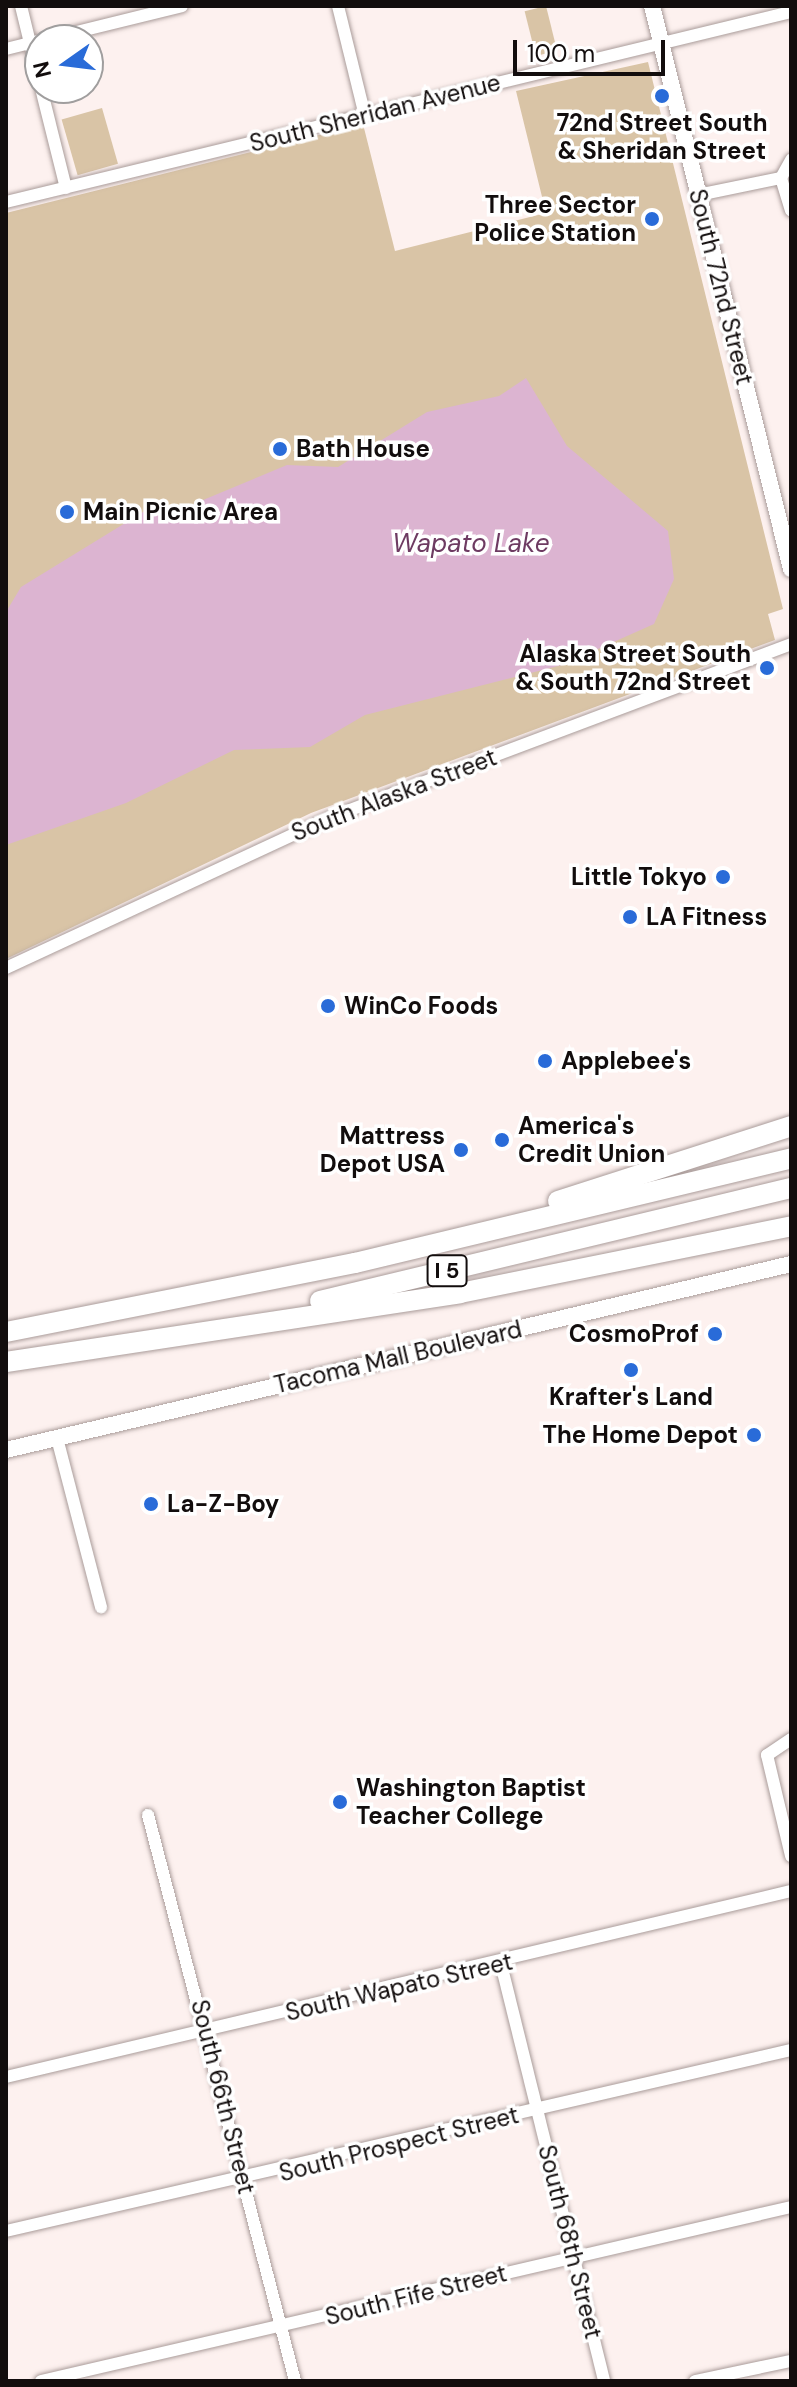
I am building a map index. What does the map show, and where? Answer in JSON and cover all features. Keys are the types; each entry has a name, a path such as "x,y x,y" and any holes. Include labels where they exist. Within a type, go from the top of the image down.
{"highway":[{"path":"418,1248 791,1126"},
{"name":"I 5","path":"6,1332 418,1248 791,1158"},
{"name":"I 5","path":"6,1362 101,1346 349,1295 791,1188"},
{"path":"101,1346 460,1293 791,1229"}],"main road":[{"name":"South 72nd Street","path":"652,6 791,569"},
{"name":"Tacoma Mall Boulevard","path":"6,1450 791,1264"}],"street":[{"path":"21,6 30,24"},
{"path":"104,25 182,6"},
{"path":"338,6 365,116"},
{"name":"South Sheridan Avenue","path":"6,202 791,12"},
{"path":"45,104 66,188"},
{"path":"791,160 781,178 791,210"},
{"path":"698,195 781,178"},
{"name":"South Alaska Street","path":"6,968 334,816 791,644"},
{"path":"57,1438 101,1607"},
{"path":"791,1739 769,1749 791,1856"},
{"name":"South 66th Street","path":"148,1815 295,2381"},
{"name":"South Wapato Street","path":"6,2077 501,1964 791,1891"},
{"name":"South 68th Street","path":"501,1964 604,2381"},
{"name":"South Prospect Street","path":"6,2231 244,2182 791,2050"},
{"name":"South Fife Street","path":"41,2381 282,2329 573,2256 791,2207"},
{"path":"695,2381 791,2361"}],"shaded area":[{"path":"546,6 557,51 536,56 525,11"},
{"path":"648,62 783,609 768,614 775,640 311,813 6,959 6,213 363,124 395,251 546,213 516,91"},
{"path":"102,108 118,164 78,175 62,120"}],"water":[{"name":"Wapato Lake","path":"526,378 567,446 668,531 674,579 654,624 562,665 365,715 310,747 234,750 126,803 6,845 6,612 21,587 148,509 191,505 287,465 338,467 427,412 499,396"}],"place":[{"name":"72nd Street South & Sheridan Street","path":"662,96"},
{"name":"Three Sector Police Station","path":"652,219"},
{"name":"Bath House","path":"280,449"},
{"name":"Main Picnic Area","path":"67,512"},
{"name":"Alaska Street South & South 72nd Street","path":"767,668"},
{"name":"Little Tokyo","path":"723,877"},
{"name":"LA Fitness","path":"630,917"},
{"name":"WinCo Foods","path":"328,1006"},
{"name":"Applebee's","path":"545,1061"},
{"name":"America's Credit Union","path":"502,1140"},
{"name":"Mattress Depot USA","path":"461,1150"},
{"name":"CosmoProf","path":"715,1334"},
{"name":"Krafter's Land","path":"631,1370"},
{"name":"The Home Depot","path":"754,1435"},
{"name":"La-Z-Boy","path":"151,1504"},
{"name":"Washington Baptist Teacher College","path":"340,1802"}]}
